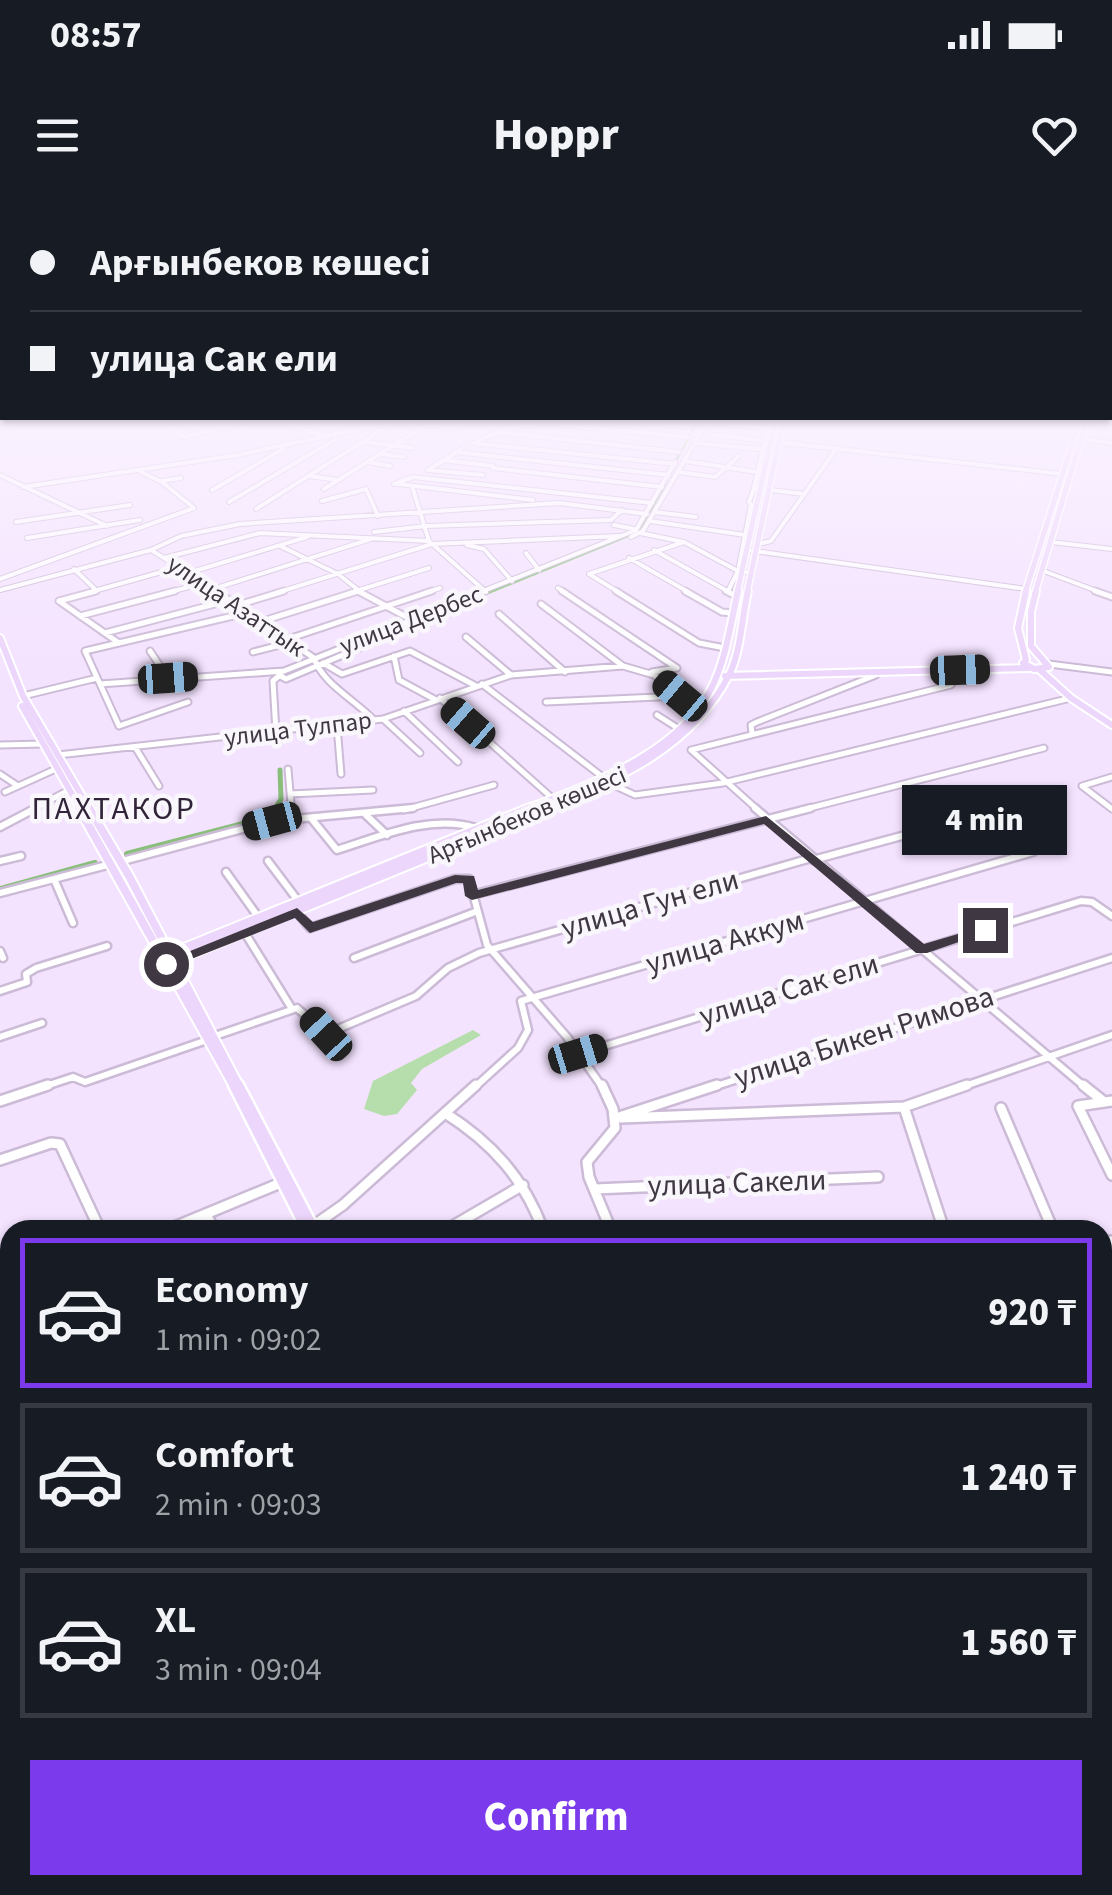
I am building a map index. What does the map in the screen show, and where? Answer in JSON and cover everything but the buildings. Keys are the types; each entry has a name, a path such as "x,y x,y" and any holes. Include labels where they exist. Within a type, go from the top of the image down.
{"main road":[{"name":"Арғынбеков көшесі","path":"411,860 551,796 606,780 679,729 698,709 718,672 756,501"},
{"name":"Арғынбеков көшесі","path":"171,961 606,780 678,740 698,722 728,677 734,660 757,548 760,501"},
{"path":"1026,664 1018,628 1054,501"},
{"path":"1045,662 1034,651 1030,637 1041,570 1063,501"},
{"path":"0,638 23,696 58,755 71,786"},
{"path":"0,652 18,698 171,961 305,1220"},
{"path":"734,660 755,673"},
{"path":"718,672 728,677 1045,662"},
{"path":"1040,670 1045,662"},
{"path":"1026,664 1040,670 1071,698 1112,725"},
{"path":"728,677 755,673"},
{"path":"58,794 71,786"},
{"path":"115,862 163,940 305,1220"},
{"name":"Арғынбеков көшесі","path":"171,961 201,941 298,907"},
{"path":"163,940 201,941"}],"street":[{"path":"54,501 107,526"},
{"path":"0,579 117,540 156,520 194,509 184,501"},
{"path":"256,509 268,501"},
{"path":"370,501 378,516"},
{"path":"416,501 430,542 486,592"},
{"path":"531,501 622,510 745,535"},
{"path":"634,501 652,503 640,531"},
{"path":"648,517 662,501"},
{"path":"747,550 771,541 799,501"},
{"path":"0,590 151,550 181,536 240,524 538,502"},
{"path":"16,522 130,505"},
{"path":"728,591 740,571 754,506"},
{"path":"613,522 622,510"},
{"path":"655,512 696,517"},
{"path":"27,538 140,520"},
{"path":"213,589 375,535 426,526 613,522 684,542 740,571 752,573"},
{"name":"улица Дербес","path":"318,662 412,620 640,531"},
{"name":"улица Дербес","path":"23,696 99,681 283,675 640,531"},
{"path":"164,558 260,534 375,535 430,542 606,534 621,537"},
{"path":"188,573 316,535"},
{"path":"238,605 430,542"},
{"path":"450,542 484,548 512,581"},
{"path":"684,542 589,574 699,643 725,648"},
{"path":"1051,542 1112,548"},
{"path":"280,546 338,574 358,591 412,620"},
{"path":"757,548 1026,589"},
{"name":"улица Азаттык","path":"151,550 290,640 318,662 319,673 352,697 374,720"},
{"path":"654,550 736,596"},
{"path":"526,553 539,570"},
{"path":"629,558 722,612 732,614"},
{"path":"74,568 96,590"},
{"path":"119,643 59,601 179,568"},
{"path":"262,621 429,568"},
{"path":"1041,570 1112,597"},
{"path":"80,616 204,583"},
{"path":"253,652 440,588"},
{"path":"558,588 677,668 649,672"},
{"path":"104,633 230,600"},
{"path":"541,604 622,666"},
{"path":"188,702 119,726 86,651 250,612"},
{"path":"499,614 565,672"},
{"path":"466,637 511,675"},
{"path":"150,651 168,678"},
{"path":"318,662 342,674 410,651 479,685 545,732 557,748 635,795 723,782 1071,698"},
{"path":"394,656 399,680 438,699 551,796"},
{"path":"1045,662 1112,672"},
{"name":"улица Тулпар","path":"58,755 383,719 511,675 622,666 636,666 649,672 698,709"},
{"path":"276,732 273,681 283,675"},
{"path":"752,732 751,724 876,675"},
{"path":"951,685 690,750 766,820 978,1000 1045,1056 1108,1101"},
{"path":"546,702 680,696"},
{"path":"404,711 458,762"},
{"path":"657,715 679,729"},
{"path":"383,719 420,753"},
{"path":"338,726 341,774"},
{"path":"0,746 44,744"},
{"path":"135,747 158,786"},
{"path":"472,896 1044,748"},
{"path":"5,792 58,768"},
{"path":"272,821 289,809 288,770"},
{"path":"0,774 18,786"},
{"path":"1112,777 1082,786 1112,809"},
{"path":"0,893 272,821 408,810 494,785"},
{"path":"290,794 373,790"},
{"path":"0,828 58,794"},
{"name":"улица Гун ели","path":"292,1009 301,1008 326,1034 416,996 448,968 489,950 1033,800"},
{"path":"366,815 386,835"},
{"path":"311,818 337,850 418,826 466,823 476,828"},
{"name":"улица Аккум","path":"533,997 1033,852"},
{"path":"0,862 21,856"},
{"path":"268,862 310,928 455,879 469,879 475,912 489,950 533,997 614,1106 616,1118 607,1141 587,1162 606,1220"},
{"path":"226,872 259,918"},
{"path":"54,879 73,923"},
{"name":"улица Сак ели","path":"578,1054 1082,900 1112,916"},
{"path":"354,958 475,912"},
{"path":"0,1101 73,1077 85,1082 292,1009 245,933"},
{"path":"0,991 27,982 26,974 36,968 107,946"},
{"name":"улица Бикен Римова","path":"616,1118 1112,958"},
{"path":"323,1220 525,1040 527,1020 521,1001 533,997"},
{"path":"0,1037 42,1023"},
{"path":"616,1118 637,1121 904,1107 1112,1034"},
{"path":"1108,1101 1078,1106 1112,1175"},
{"path":"904,1107 941,1220"},
{"path":"1001,1108 1049,1220"},
{"path":"445,1113 481,1138 524,1185 539,1220"},
{"path":"0,1160 50,1143 60,1144 95,1220"},
{"name":"улица Сакели","path":"595,1189 878,1178"},
{"path":"191,1220 283,1182"},
{"path":"463,1220 524,1185"},
{"path":"206,1214 209,1220"}],"green space":[{"path":"473,1030 481,1035 422,1069 411,1083 417,1090 397,1114 384,1116 364,1109 373,1081"}],"waterway":[{"path":"641,529 656,501"},
{"path":"488,593 630,535"},
{"path":"285,675 484,594"},
{"path":"275,809 281,799 280,770"},
{"path":"127,854 262,819 275,809"},
{"path":"0,889 95,863"}],"district":[{"name":"ПАХТАКОР","path":"114,809"}],"route":[{"path":"166,964 297,912 310,928 455,879 469,879 472,896 766,820 921,950 985,930"}]}
